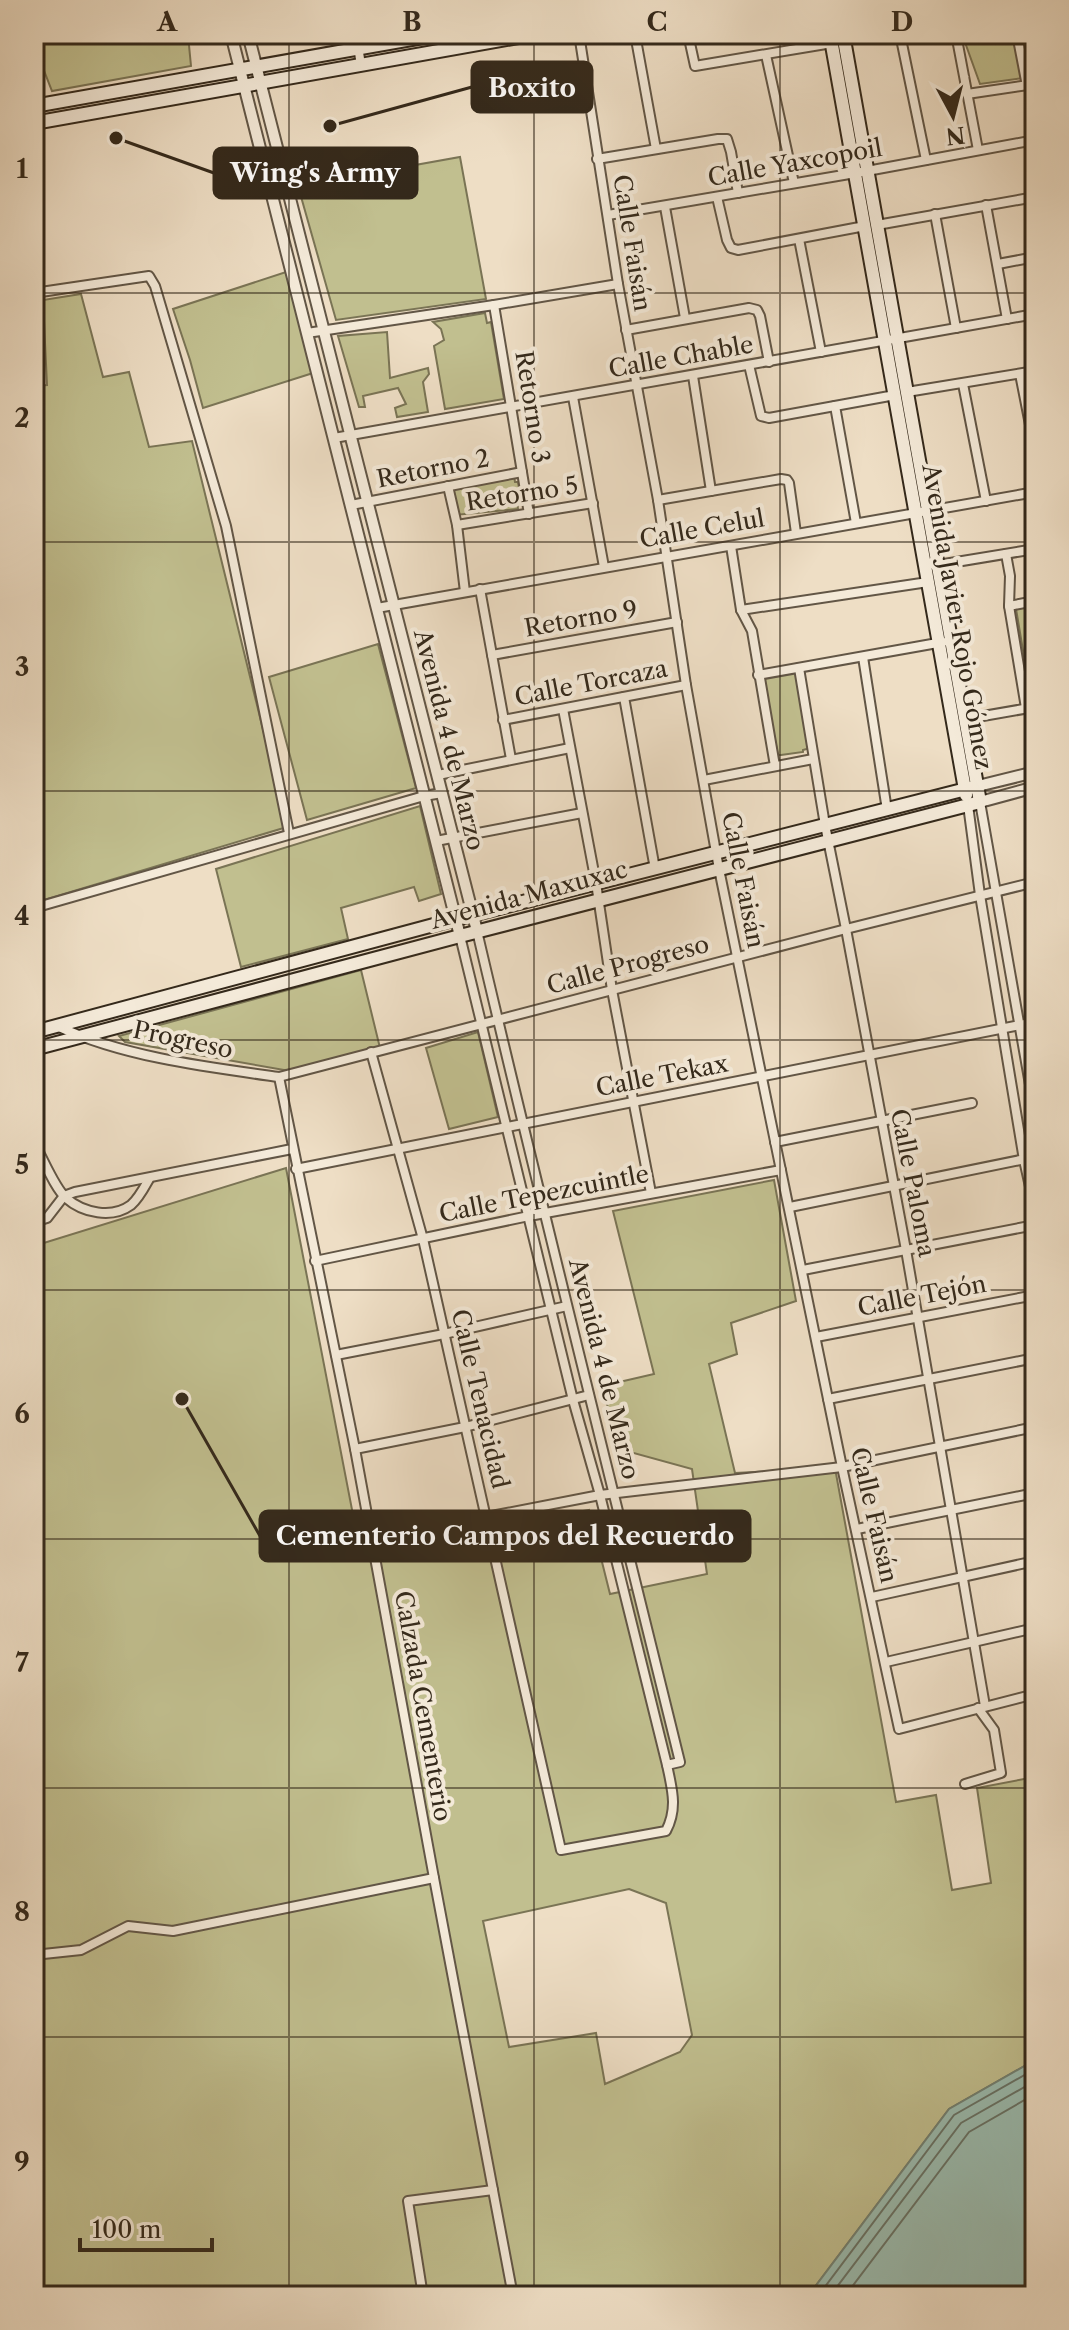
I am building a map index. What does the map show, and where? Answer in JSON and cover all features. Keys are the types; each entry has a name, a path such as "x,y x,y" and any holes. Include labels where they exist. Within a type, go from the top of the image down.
{"main road":[{"path":"34,106 438,34"},
{"path":"34,123 535,34"},
{"name":"Avenida Javier Rojo Gómez","path":"837,37 922,511 928,582 966,719 974,803"},
{"name":"Avenida Javier Rojo Gómez","path":"922,511 938,565 945,641 972,788"},
{"name":"Avenida Maxuxac","path":"34,1032 456,919 972,788"},
{"path":"926,799 931,814"},
{"name":"Avenida Maxuxac","path":"34,1049 974,803"}],"street":[{"name":"Avenida 4 de Marzo","path":"231,34 667,1765 680,1762 454,838 248,34"},
{"path":"356,34 361,65"},
{"name":"Calle Faisán","path":"579,34 597,159 719,869 899,1729 981,1707"},
{"path":"635,34 656,149"},
{"path":"688,34 695,66 766,55 837,37 869,34"},
{"path":"900,34 926,160"},
{"path":"956,34 978,150"},
{"path":"967,94 1031,85 1017,34"},
{"path":"766,55 794,183"},
{"path":"597,159 727,139 738,193"},
{"name":"Calle Yaxcopoil","path":"608,215 1035,140"},
{"path":"717,197 727,240 731,248 738,250 1035,197"},
{"path":"986,205 1007,319"},
{"path":"665,207 685,318"},
{"path":"935,214 956,328"},
{"path":"799,239 821,352"},
{"path":"998,264 1035,257"},
{"path":"34,293 149,276 155,286 226,526 289,833"},
{"path":"307,333 618,284"},
{"name":"Retorno 3","path":"494,305 529,514"},
{"path":"626,330 749,308 757,310 760,316 769,362"},
{"name":"Calle Chable","path":"334,438 1035,314"},
{"path":"749,365 757,408 761,416 769,418 1035,371"},
{"path":"1020,374 1035,450"},
{"path":"693,376 711,491"},
{"path":"963,384 986,501"},
{"path":"573,397 604,567"},
{"path":"835,406 856,523"},
{"name":"Retorno 2","path":"351,505 522,472"},
{"path":"658,500 787,480 796,533"},
{"path":"448,486 457,525 465,592"},
{"name":"Calle Celul","path":"377,608 1035,492"},
{"name":"Retorno 5","path":"457,525 593,503"},
{"path":"731,546 741,610 752,631 775,766"},
{"path":"938,565 1035,549"},
{"path":"966,719 1031,708 1009,606 1010,576 1006,554"},
{"path":"741,610 928,582"},
{"path":"480,589 511,759"},
{"path":"1009,606 1035,601"},
{"name":"Retorno 9","path":"492,655 677,622"},
{"path":"758,675 945,641"},
{"path":"863,657 887,810"},
{"name":"Calle Paloma","path":"799,668 825,825 941,1448 981,1707 994,1730 1001,1773 965,1784"},
{"name":"Calle Torcaza","path":"503,720 686,685"},
{"path":"624,697 655,869"},
{"path":"563,709 651,1193"},
{"path":"438,775 570,748"},
{"path":"704,780 813,759"},
{"name":"Avenida Maxuxac","path":"972,788 1035,772"},
{"path":"1021,775 1030,789"},
{"name":"Avenida Maxuxac","path":"974,803 1030,789"},
{"path":"34,908 289,833 442,793"},
{"name":"Avenida Javier Rojo Gómez","path":"974,803 995,892 1035,1113"},
{"name":"Avenida Javier Rojo Gómez","path":"974,803 980,895 1035,1209"},
{"path":"436,841 582,813"},
{"name":"Calle Progreso","path":"279,1077 1035,882"},
{"name":"Calle Tekax","path":"296,1169 1035,1022"},
{"name":"Progreso","path":"57,1026 80,1037 211,1068 279,1077"},
{"name":"Calle Tenacidad","path":"371,1052 423,1239 561,1850 666,1831 673,1817 673,1793 667,1765"},
{"name":"Calzada Cementerio","path":"279,1077 355,1449 513,2296"},
{"path":"1014,1094 1033,1091"},
{"path":"775,1142 972,1103"},
{"path":"34,1143 64,1196 98,1214 129,1206 149,1179"},
{"path":"34,1222 47,1218 64,1196 75,1192 292,1149"},
{"path":"790,1207 1035,1157"},
{"name":"Calle Tepezcuintle","path":"315,1261 544,1213 781,1170"},
{"path":"803,1270 1035,1225"},
{"name":"Calle Tejón","path":"816,1337 1035,1295"},
{"path":"336,1355 567,1306"},
{"path":"828,1399 1035,1358"},
{"path":"355,1449 465,1427 589,1395"},
{"path":"486,1517 600,1495 842,1467 1035,1427"},
{"path":"857,1529 1035,1493"},
{"path":"872,1597 1035,1561"},
{"path":"621,1583 635,1578"},
{"path":"886,1662 1035,1628"},
{"path":"637,1647 651,1643"},
{"path":"981,1707 1035,1694"},
{"path":"652,1707 665,1702"},
{"path":"34,1955 81,1950 128,1926 173,1931 434,1878"},
{"path":"423,2296 408,2201 493,2190"}],"shaded area":[{"path":"34,34 190,34 191,66 52,91 34,45"},
{"path":"962,34 1015,34 1023,78 980,84"},
{"path":"460,157 486,299 336,320 298,186"},
{"path":"286,272 313,373 203,408 173,309"},
{"path":"81,294 103,377 129,372 149,447 192,441 287,827 34,903 34,386 47,385 43,300"},
{"path":"485,313 487,323 491,322 504,399 445,409 434,346 444,340 441,329 433,322"},
{"path":"387,332 390,378 428,368 429,374 423,382 428,412 397,417 395,408 406,404 398,388 363,396 365,407 359,407 338,336"},
{"path":"514,476 521,500 517,501 518,509 455,515 451,485"},
{"path":"1035,606 1035,704 1032,704 1016,609"},
{"path":"378,644 416,788 307,820 269,677"},
{"path":"796,670 810,748 803,752 778,755 762,675"},
{"path":"420,806 441,894 419,901 414,887 341,908 348,939 241,967 216,869"},
{"path":"361,970 380,1048 303,1069 284,1070 125,1042 119,1036"},
{"path":"478,1032 498,1117 449,1129 426,1048"},
{"path":"286,1168 360,1551 589,1510 610,1594 707,1574 692,1469 619,1449 602,1386 654,1374 613,1211 774,1180 796,1301 731,1323 737,1354 709,1364 735,1473 835,1468 896,1802 936,1795 952,1890 991,1883 977,1788 1035,1777 1035,2060 949,2109 808,2296 34,2296 34,1246","holes":["629,1889 666,1903 692,2035 680,2052 605,2084 596,2033 509,2047 483,1921"]}],"water":[{"path":"1035,2060 1035,2296 808,2296 949,2109"}],"place":[{"name":"Boxito","path":"330,126"},
{"name":"Wing's Army","path":"116,138"},
{"name":"Cementerio Campos del Recuerdo","path":"182,1399"}]}
